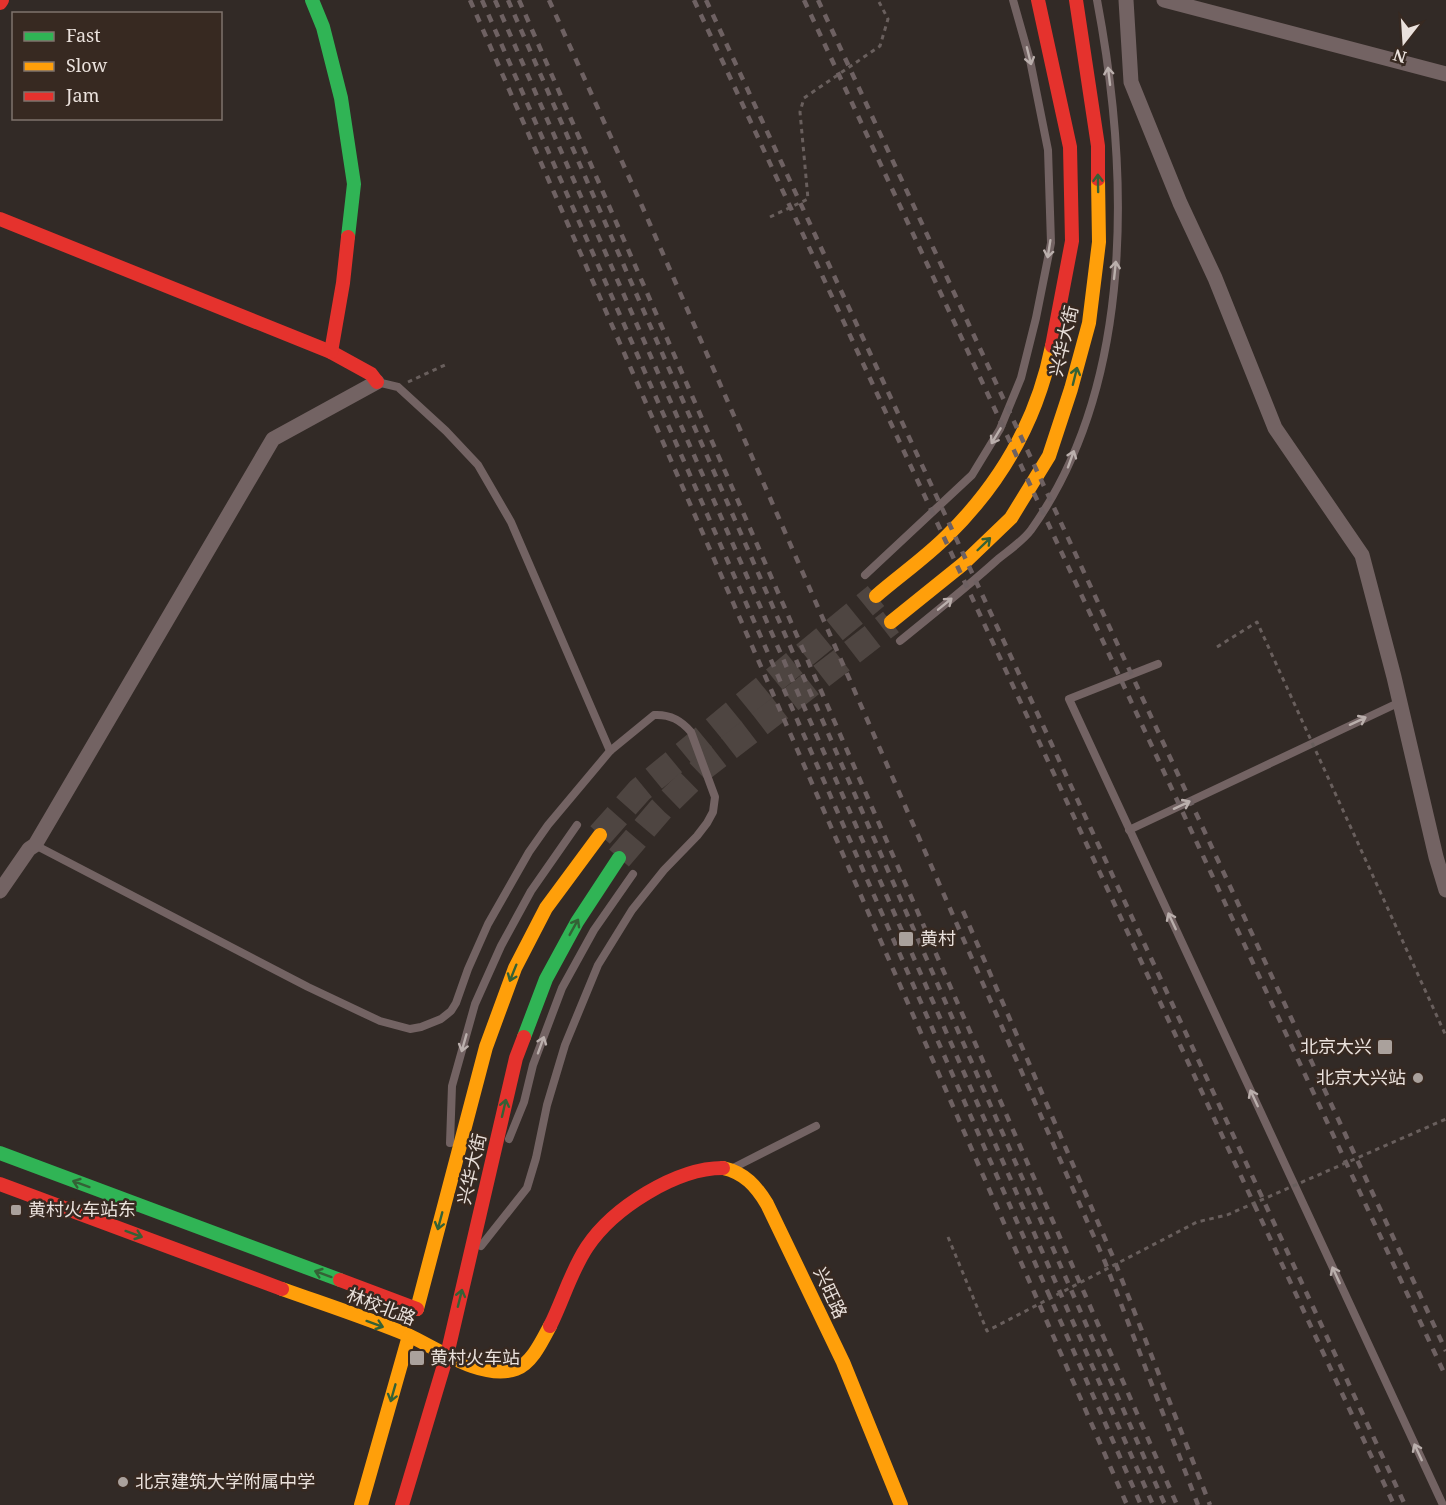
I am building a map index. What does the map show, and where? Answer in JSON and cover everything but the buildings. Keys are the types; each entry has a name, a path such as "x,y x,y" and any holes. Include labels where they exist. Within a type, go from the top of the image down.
{"main road":[{"path":"312,0 323,27 341,98 354,184 343,283 331,352"},
{"name":"兴华大街","path":"876,596 946,537 989,490 1023,435 1045,379 1072,241 1070,147 1038,0"},
{"name":"兴华大街","path":"891,622 963,564 1011,518 1049,456 1071,389 1089,323 1099,242 1098,146 1076,0"},
{"path":"0,219 331,352 371,374 377,382"},
{"name":"兴华大街","path":"409,1336 423,1318 448,1191 486,1047 515,968 546,908 600,835"},
{"name":"兴华大街","path":"402,1505 447,1355 516,1058 546,979 577,922 619,858"},
{"name":"林校北路","path":"0,1153 423,1318"},
{"name":"林校北路","path":"0,1184 409,1336 447,1355 495,1370 517,1369 533,1356 583,1254 597,1233 633,1202 689,1174 709,1169 731,1169"},
{"name":"兴旺路","path":"731,1169 744,1175 756,1187 796,1261 860,1402 901,1505"},
{"path":"423,1318 447,1355"},
{"path":"361,1505 409,1336"}],"street":[{"path":"1126,0 1131,82 1180,203 1215,278 1275,428 1362,555 1446,890"},
{"path":"1164,0 1446,74"},
{"path":"0,891 29,849 35,845 273,439 377,382"}],"lane":[{"path":"865,575 972,475 1000,429 1021,378 1051,243 1048,150 1030,60 1013,0"},
{"path":"900,641 971,584 1030,532 1069,466 1093,396 1110,326 1118,245 1117,144 1105,42 1097,0"},
{"path":"377,382 398,387 446,431 478,465 511,522 610,751"},
{"path":"1158,664 1069,699 1443,1505"},
{"path":"1129,830 1400,702"},
{"path":"35,845 308,987 380,1021 410,1029 434,1023 452,1011 488,924 529,852 548,825 610,751 654,715 673,717 686,725 691,732 713,790 715,797 713,812 697,836 664,870 637,903 598,964 565,1045 547,1105 527,1188 469,1262"},
{"path":"448,1191 452,1086 475,1004 501,946 531,891 577,825"},
{"path":"483,1198 524,1102 533,1065 562,988 594,930 633,874"},
{"path":"731,1169 816,1126"}],"path":[{"path":"770,217 808,199 801,112 804,98 880,46 888,19 878,0"},
{"path":"398,387 445,365"},
{"path":"1217,647 1257,622 1446,1036"},
{"path":"948,1237 987,1331 1197,1222 1227,1215 1446,1119"}],"tunnel":[{"path":"600,835 640,790 876,596"},
{"path":"619,858 661,809 704,767 891,622"}],"railway":[{"path":"470,0 1127,1505"},
{"path":"482,0 1141,1505"},
{"path":"495,0 1153,1505"},
{"path":"508,0 1165,1505"},
{"path":"519,0 1177,1505"},
{"path":"549,0 642,206 1105,1262 1198,1505"},
{"path":"694,0 1394,1505"},
{"path":"706,0 1405,1505"},
{"path":"804,0 1446,1377"},
{"path":"818,0 1446,1351"},
{"path":"963,911 1113,1257 1210,1505"}],"traffic: fast":[{"path":"312,0 323,27 341,98 354,184 348,237"},
{"path":"524,1037 546,979 577,922 619,858"},
{"path":"0,1153 340,1280"}],"traffic: slow":[{"path":"891,622 963,564 1011,518 1049,456 1089,323 1099,242 1098,179"},
{"path":"876,596 947,536 966,516 1000,472 1014,449 1037,400 1052,346"},
{"path":"417,1309 486,1047 515,968 546,908 600,835"},
{"path":"723,1168 738,1173 749,1181 767,1204 843,1362 901,1505"},
{"path":"282,1289 393,1329 446,1355 489,1371 503,1372 522,1366 536,1351 550,1326"},
{"path":"361,1505 409,1336"}],"traffic: jam":[{"path":"1038,0 1070,147 1072,241 1052,346"},
{"path":"1076,0 1098,146 1098,179"},
{"path":"0,219 331,352 371,374 377,382"},
{"path":"331,352 348,237"},
{"path":"402,1505 447,1355 516,1058 524,1037"},
{"path":"550,1326 581,1256 598,1232 613,1218 647,1193 666,1183 686,1175 723,1168"},
{"path":"0,1184 282,1289"},
{"path":"340,1280 417,1309"}],"place":[{"name":"黄村","path":"906,939"},
{"name":"北京大兴","path":"1385,1047"},
{"name":"北京大兴站","path":"1418,1078"},
{"name":"黄村火车站东","path":"16,1210"},
{"name":"黄村火车站","path":"417,1358"},
{"name":"北京建筑大学附属中学","path":"123,1482"}]}
